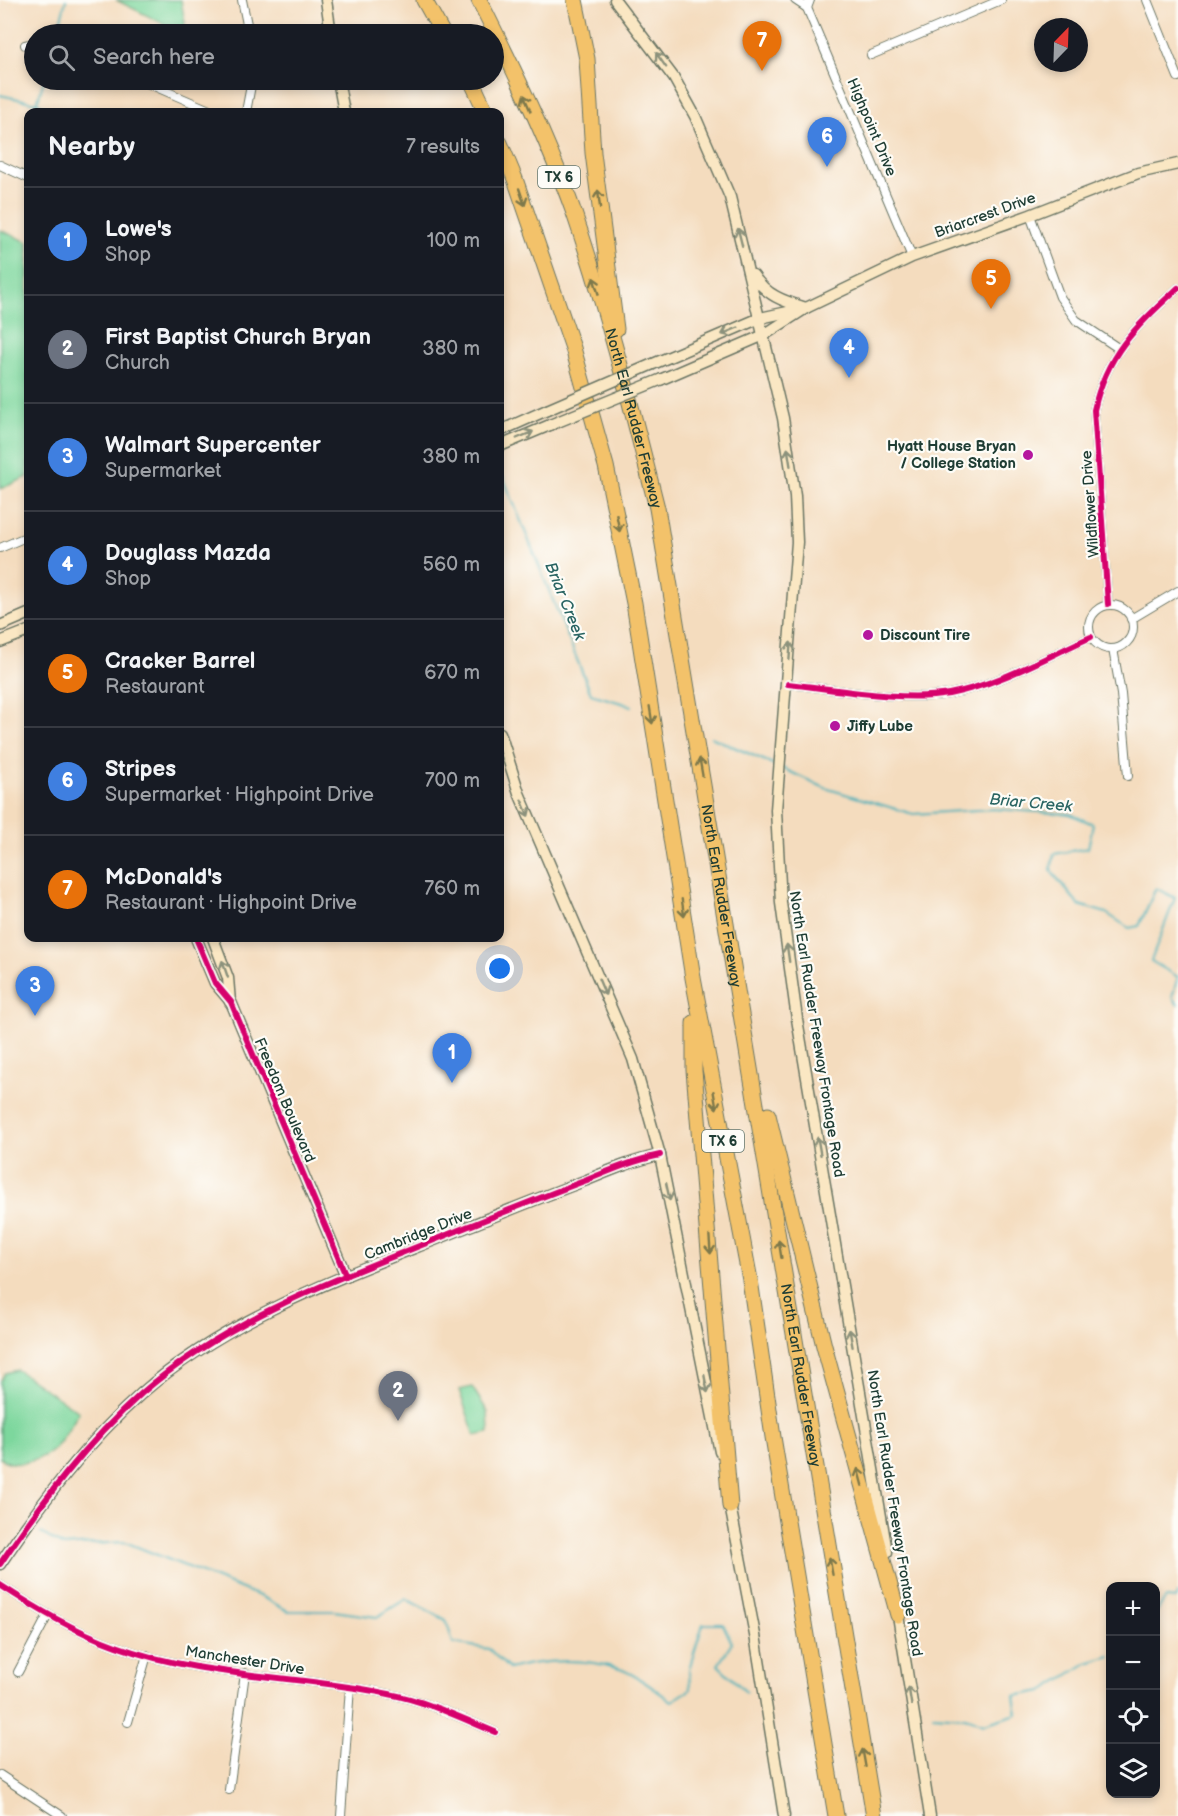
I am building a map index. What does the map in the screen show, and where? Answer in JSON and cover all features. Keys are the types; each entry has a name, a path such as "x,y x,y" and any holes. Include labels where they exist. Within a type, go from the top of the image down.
{"highway":[{"path":"424,0 437,24"},
{"path":"434,0 447,24"},
{"name":"North Earl Rudder Freeway","path":"479,0 491,24"},
{"path":"575,0 587,59 593,153 620,362"},
{"name":"North Earl Rudder Freeway","path":"504,48 573,212 620,362 657,508 746,1031 810,1442 874,1816"},
{"path":"476,90 484,108"},
{"name":"TX 6","path":"504,152 515,178 573,348 606,466 634,603 693,978 750,1280 836,1816"},
{"path":"693,978 694,1070 730,1506"},
{"path":"746,1031 824,1346 898,1614"}],"main road":[{"path":"326,0 330,24"},
{"name":"North Earl Rudder Freeway Frontage Road","path":"615,0 674,78 695,116 730,197 783,418 795,496 797,542 788,684 776,810 781,903 797,1019 930,1816"},
{"path":"340,90 343,108"},
{"name":"Briarcrest Drive","path":"504,444 764,335 806,308 912,257 1138,173 1178,164"},
{"path":"747,267 762,290 776,298 806,308"},
{"name":"Briarcrest Drive","path":"504,429 760,318 806,308"},
{"path":"0,626 24,616"},
{"path":"0,642 24,633"},
{"path":"504,746 519,793 633,1059 660,1155 755,1635 784,1816"},
{"name":"Freedom Boulevard","path":"198,942 214,983 231,1002"},
{"name":"Freedom Boulevard","path":"214,942 228,978 231,1002 346,1276"},
{"name":"Cambridge Drive","path":"0,1564 64,1474 108,1425 144,1392 197,1353 244,1323 346,1276 542,1197 641,1159 660,1155"}],"street":[{"path":"242,0 247,24"},
{"name":"Highpoint Drive","path":"795,0 808,4 912,257"},
{"path":"871,55 1001,0"},
{"path":"1147,0 1178,76"},
{"path":"163,90 205,108"},
{"path":"247,108 250,90"},
{"path":"0,165 24,176"},
{"path":"1030,215 1046,264 1064,303 1076,320 1119,348"},
{"name":"Wildflower Drive","path":"1108,604 1094,410 1098,393 1119,348 1140,322 1178,288"},
{"path":"0,548 24,538"},
{"path":"1131,619 1178,591"},
{"path":"1108,604 1120,606 1131,619 1132,628 1129,638 1122,646 1113,649 1104,648 1091,637 1089,628 1092,615 1097,609 1108,604"},
{"path":"788,684 906,696 949,694 995,679 1091,637"},
{"path":"1113,649 1121,694 1128,776"},
{"name":"Manchester Drive","path":"0,1584 48,1616 117,1647 147,1655 245,1673 408,1698 495,1732"},
{"path":"18,1672 48,1616"},
{"path":"128,1722 147,1655"},
{"path":"229,1790 245,1673"},
{"path":"341,1816 350,1688"},
{"path":"0,1775 62,1816"}],"green space":[{"path":"116,0 181,0 185,24 164,24"},
{"path":"0,230 24,240 24,479 0,489"},
{"path":"17,1370 79,1412 53,1450 38,1459 16,1464 0,1458 0,1381 5,1373"},
{"path":"472,1387 488,1412 489,1433 475,1436 459,1390"}],"waterway":[{"path":"60,24 66,0"},
{"path":"37,103 41,90"},
{"name":"Briar Creek","path":"0,95 37,103 48,108"},
{"name":"Briar Creek","path":"504,479 591,694 632,706"},
{"name":"Briar Creek","path":"711,737 775,765"},
{"name":"Briar Creek","path":"782,768 825,788 913,814 993,809 1070,814 1093,824 1088,848 1054,854 1051,871 1079,905 1106,913 1129,928 1139,926 1156,888 1175,898 1151,961 1178,977 1172,997 1178,1005"},
{"path":"41,1533 63,1546 125,1542 262,1597 288,1611 334,1611 377,1617 406,1599 446,1620 453,1643 489,1649 509,1669 536,1663 564,1661 607,1665 633,1675 672,1701 690,1690 689,1669 703,1624 723,1624 732,1643 718,1665 746,1692"},
{"path":"1160,1606 1166,1598 1176,1599 1178,1594"},
{"path":"933,1715 965,1717 984,1724 1017,1714 1014,1696 1043,1691 1087,1663 1106,1657"}],"cycle path":[{"path":"1108,604 1094,410 1115,356 1149,315 1178,288"},
{"path":"788,684 890,696 949,694 1004,677 1091,637"},
{"path":"198,942 215,983 231,1002 346,1276"},
{"path":"0,1564 32,1518 102,1432 142,1393 177,1365 215,1340 296,1297 338,1279 614,1169 660,1155"},
{"path":"0,1585 42,1611 100,1640 149,1656 216,1670 355,1688 403,1697 430,1705 495,1732"}],"place":[{"name":"McDonald's","path":"762,71"},
{"name":"Stripes","path":"827,167"},
{"name":"Cracker Barrel","path":"991,309"},
{"name":"Douglass Mazda","path":"849,378"},
{"name":"Hyatt House Bryan / College Station","path":"1028,455"},
{"name":"Discount Tire","path":"868,635"},
{"name":"Jiffy Lube","path":"835,726"},
{"name":"Walmart Supercenter","path":"35,1016"},
{"name":"Lowe's","path":"452,1083"},
{"name":"First Baptist Church Bryan","path":"398,1421"}]}
